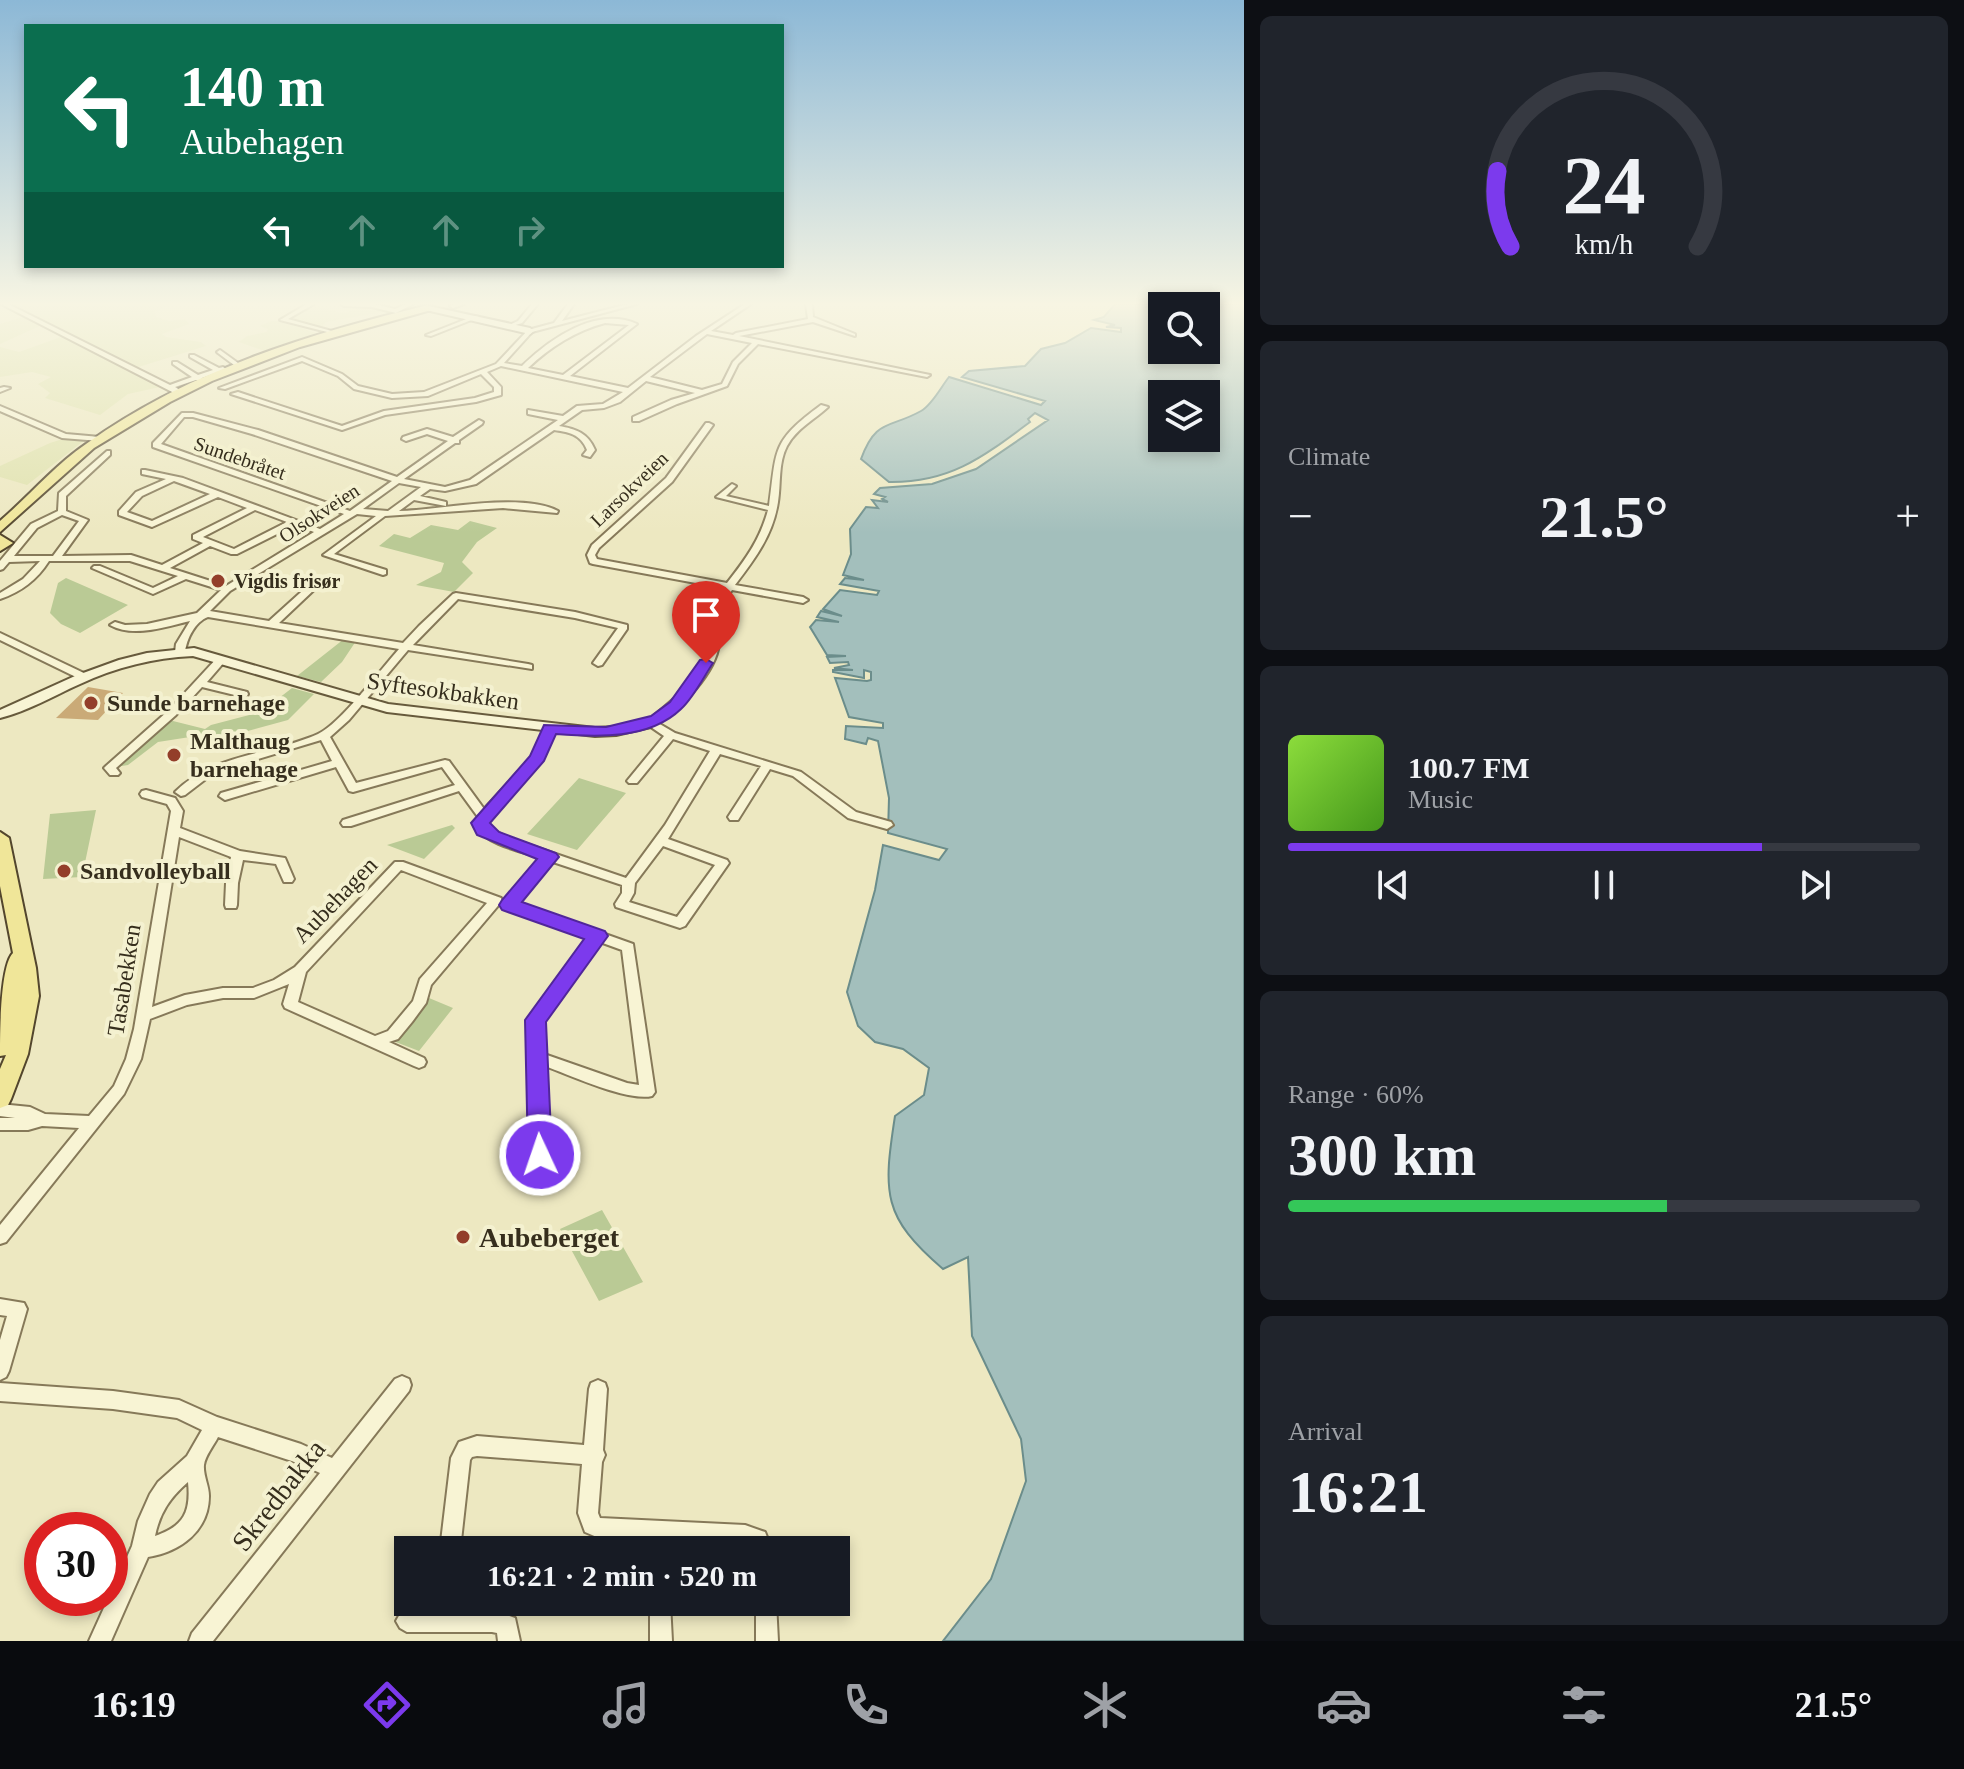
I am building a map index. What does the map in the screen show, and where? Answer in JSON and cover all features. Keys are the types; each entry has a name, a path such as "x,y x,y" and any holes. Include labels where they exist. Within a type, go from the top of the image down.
{"main road":[{"path":"3,535 46,482 100,439 181,393 209,381"},
{"path":"0,838 28,981 17,1054 0,1099"},
{"path":"0,1048 11,1008 20,945"}],"street":[{"path":"156,381 181,393"},
{"path":"169,387 193,381"},
{"path":"227,385 240,381"},
{"path":"347,381 356,388 392,396 425,394 460,381"},
{"path":"235,394 342,428 384,413 476,400 498,393 491,381"},
{"path":"582,381 626,390"},
{"path":"400,481 445,489 473,482 556,428 575,411 604,406 640,381"},
{"path":"655,381 701,392"},
{"path":"636,419 729,381"},
{"name":"Syftesokbakken","path":"0,714 120,663 180,652 221,660 359,701 405,711 606,732 650,723 666,715 676,705 712,654 713,615 767,531 773,509 779,451 789,436 824,407"},
{"path":"0,408 65,436 100,439"},
{"path":"531,412 565,419"},
{"name":"Sundebråtet","path":"353,513 156,445 182,415 205,417 400,481"},
{"name":"Olsokveien","path":"180,652 191,625 227,589 353,513 479,422"},
{"name":"Larsokveien","path":"709,425 669,480 595,547 593,561 803,600"},
{"path":"556,428 583,436 591,450 587,455"},
{"path":"405,438 427,431 456,441"},
{"path":"62,512 62,495 107,453"},
{"path":"145,472 217,494 321,532"},
{"path":"172,479 139,494 122,513 152,524 217,494"},
{"path":"383,572 327,555 428,486"},
{"path":"732,486 720,497 773,509"},
{"path":"413,497 443,504"},
{"path":"353,513 416,513 493,503 554,511"},
{"path":"253,508 196,537 236,552 295,522"},
{"path":"0,567 10,559 34,526 62,512 84,520 36,575 24,580 14,591 0,596"},
{"path":"163,568 209,543"},
{"path":"10,559 131,558 227,589"},
{"path":"97,568 153,591 185,576"},
{"path":"271,625 313,586"},
{"path":"181,792 211,770 324,736 456,596 575,615 624,627 598,663"},
{"path":"115,625 125,630 140,630 201,615 528,667"},
{"path":"0,636 84,677"},
{"path":"114,773 110,768 172,713 221,660"},
{"path":"199,683 243,694"},
{"name":"Syftesokbakken","path":"0,706 29,703"},
{"path":"650,723 671,735 797,774 852,815 887,825"},
{"path":"550,728 538,757 480,823 484,831 629,883"},
{"path":"633,781 671,735"},
{"path":"324,736 353,788 445,763 484,817"},
{"path":"661,841 723,863 680,923 621,904 628,893 629,883 661,841 717,749"},
{"path":"225,796 339,763"},
{"path":"734,817 768,764"},
{"path":"347,823 461,787"},
{"name":"Tasabekken","path":"93,1123 119,1090 134,1064 146,1015 176,806 170,801 146,794"},
{"path":"173,830 238,855 281,861 288,879"},
{"path":"231,905 238,855"},
{"path":"535,1057 627,1089 647,1092 628,947 509,905 550,857"},
{"name":"Aubehagen","path":"146,1015 194,998 266,990 300,970 399,865 496,901 425,983 419,1003 393,1035 375,1042"},
{"path":"540,1155 536,1020 597,936"},
{"name":"Aubehagen","path":"300,970 290,1004 419,1062"},
{"path":"0,1110 30,1113 42,1120"},
{"path":"0,1124 28,1124 42,1120 93,1123"},
{"path":"0,1237 93,1123"},
{"path":"0,1307 18,1309 0,1371"},
{"name":"Skredbakka","path":"200,1641 402,1385"},
{"path":"598,1389 588,1513 592,1525 637,1536"},
{"path":"0,1392 147,1403 179,1409 214,1426 301,1454 333,1469"},
{"path":"100,1641 142,1547 157,1501 165,1489 194,1463 214,1426"},
{"path":"452,1536 461,1458 466,1449 477,1446 595,1455"},
{"path":"142,1547 151,1548 179,1536 193,1523 200,1502 194,1463"},
{"path":"407,1621 426,1616"},
{"path":"469,1616 507,1626 509,1641"},
{"path":"660,1616 661,1641"},
{"path":"766,1616 767,1641"}],"green space":[{"path":"44,381 148,381 160,387 128,394 100,415 45,398 50,393 38,384"},
{"path":"69,437 86,439 27,485 0,477 0,466"},
{"path":"470,521 497,528 477,542 462,562 473,573 454,592 416,585 441,572 444,563 379,546 394,534 410,538 431,525 458,530"},
{"path":"66,578 128,605 80,633 61,624 50,613 58,583"},
{"path":"344,639 356,641 342,662 321,682 297,676"},
{"path":"292,688 314,694 288,720 208,742 190,737 158,742 128,765 116,767 169,720 205,729 261,712"},
{"path":"579,778 626,793 577,850 527,834"},
{"path":"96,810 82,877 43,879 50,814"},
{"path":"452,825 455,828 424,859 387,845"},
{"path":"429,998 453,1008 419,1051 393,1041"},
{"path":"602,1210 643,1282 599,1301 560,1229"}],"water":[{"path":"947,381 961,381 1041,405 1045,401 974,381 1148,381 1148,452 1220,452 1220,381 1244,381 1244,1641 943,1641 991,1579 1026,1481 1021,1439 972,1336 968,1257 943,1269 908,1234 892,1202 889,1165 895,1116 924,1095 929,1068 903,1049 875,1042 858,1026 847,992 875,890 883,845 939,860 947,849 888,833 889,798 878,741 868,738 866,744 845,739 846,726 883,728 883,723 849,717 835,678 867,681 871,680 871,672 864,670 864,678 833,672 853,670 834,668 849,665 848,662 830,663 827,657 846,656 827,655 810,627 816,620 839,622 817,617 821,611 842,616 823,609 840,590 877,595 879,591 840,584 845,578 864,580 843,575 851,554 850,529 866,507 878,508 872,500 888,502 882,499 885,497 874,494 880,488 932,484 976,469 1048,420 1035,413 1028,419 1030,422 965,466 911,481 889,482 861,459 878,431 925,408"}],"building":[{"name":"Sunde barnehage","path":"88,687 123,693 98,720 56,718"}],"place":[{"name":"Vigdis frisør","path":"218,581"},
{"name":"Sunde barnehage","path":"91,703"},
{"name":"Malthaug barnehage","path":"174,755"},
{"name":"Sandvolleyball","path":"64,871"},
{"name":"Aubeberget","path":"463,1237"}],"route":[{"path":"540,1155 536,1020 597,936 509,905 550,857 492,836 484,831 480,823 538,757 550,728 606,732 625,730 657,720 684,696 706,663"}]}
